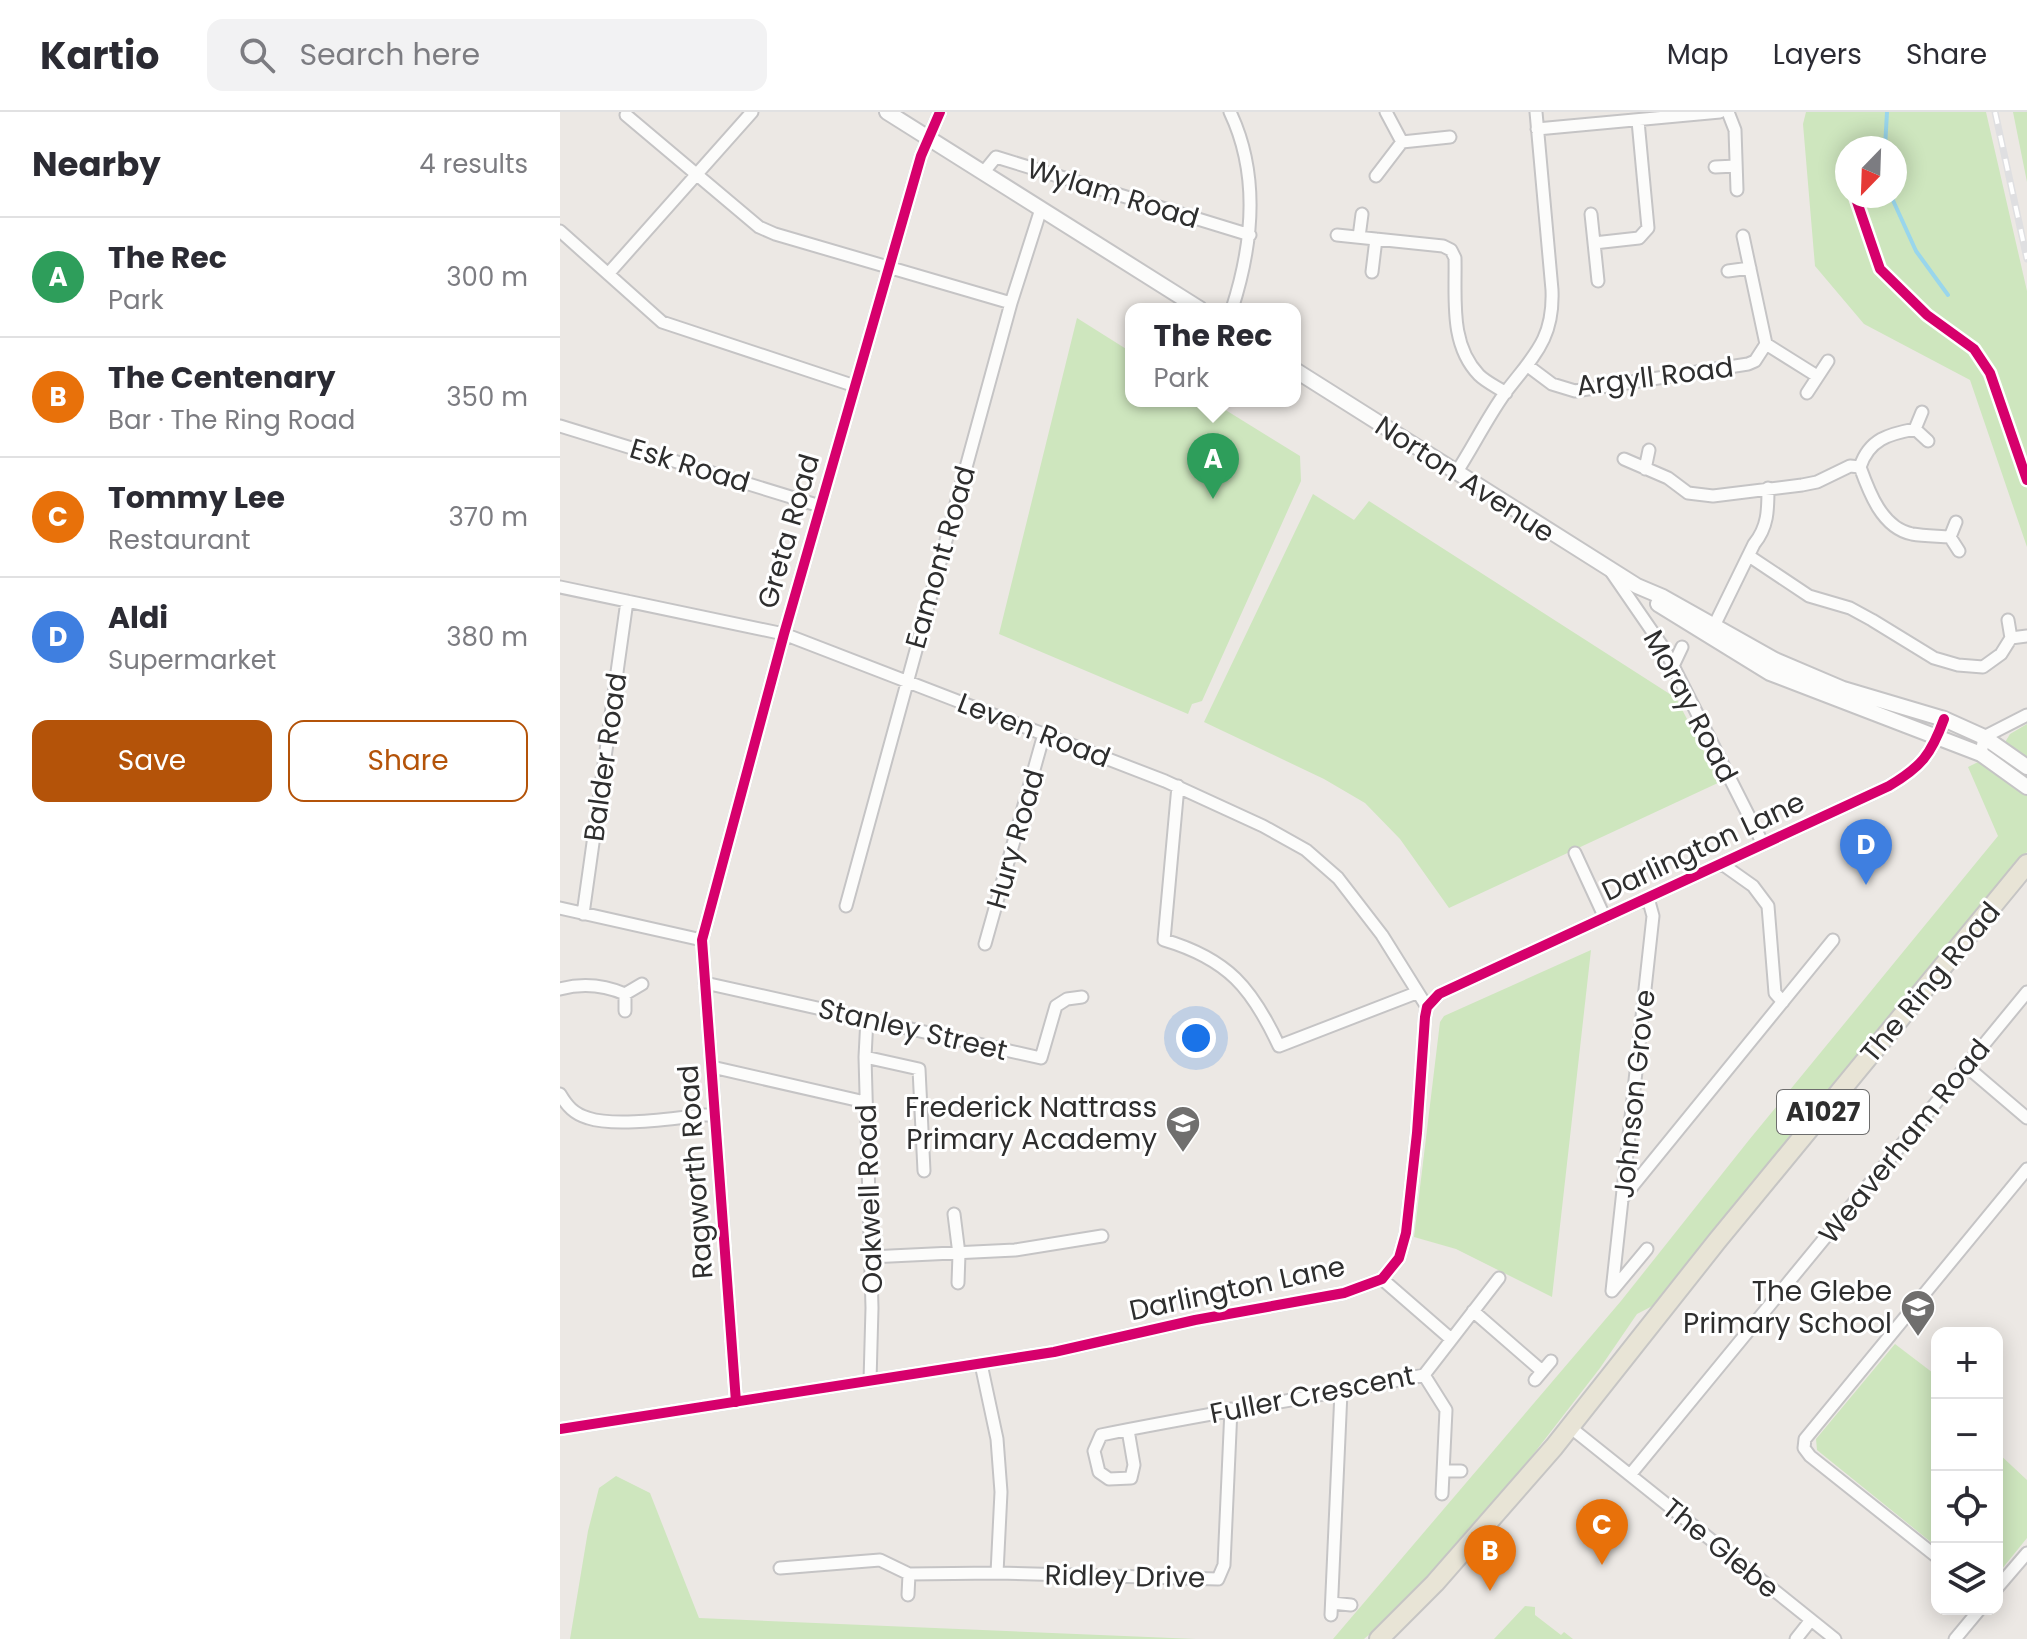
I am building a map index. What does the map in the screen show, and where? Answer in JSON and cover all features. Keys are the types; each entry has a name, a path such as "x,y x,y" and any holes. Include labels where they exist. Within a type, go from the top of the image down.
{"main road":[{"name":"The Ring Road","path":"1570,1427 1726,1230 2027,864"},
{"name":"A1027","path":"1379,1639 1435,1583 1570,1427"}],"street":[{"path":"608,274 752,112"},
{"path":"887,112 1190,303"},
{"name":"Greta Road","path":"702,940 820,506 921,156 940,112"},
{"path":"1230,112 1240,134 1252,211 1246,263 1234,303"},
{"path":"1386,112 1402,142"},
{"path":"1456,473 1506,393 1543,343 1553,311 1536,112"},
{"path":"1537,129 1720,112"},
{"path":"1728,112 1735,130 1737,190"},
{"path":"626,115 759,227 1011,303"},
{"path":"1594,243 1639,238 1648,228 1638,121"},
{"path":"1376,176 1402,142 1450,137"},
{"name":"Wylam Road","path":"983,173 996,157 1250,235"},
{"path":"1715,167 1736,166"},
{"name":"Eamont Road","path":"846,906 1011,303 1041,209"},
{"path":"1359,237 1362,214"},
{"path":"1591,214 1598,281"},
{"path":"561,235 662,322 855,386"},
{"path":"1337,235 1443,246 1451,250 1455,258 1457,334 1467,358 1480,376 1506,393"},
{"path":"1743,236 1766,344"},
{"path":"1372,272 1376,239"},
{"path":"1728,271 1750,268"},
{"name":"Argyll Road","path":"1528,366 1552,384 1575,391 1748,364 1755,361 1766,344 1817,376"},
{"path":"1807,393 1828,361"},
{"name":"Norton Avenue","path":"1301,374 1612,573 1663,597 1770,673 1981,754 2027,787"},
{"path":"1915,429 1922,412"},
{"name":"Esk Road","path":"560,426 820,506"},
{"path":"1915,429 1928,441"},
{"path":"1915,429 1899,432 1875,443 1864,453 1860,467 1878,507 1893,525 1910,534 1950,537"},
{"path":"1645,469 1649,450"},
{"path":"1624,459 1668,478 1688,493 1713,496 1817,482 1850,466 1860,467"},
{"path":"1711,631 1766,522 1768,488"},
{"path":"1950,537 1956,522"},
{"path":"1950,537 1959,551"},
{"path":"1749,556 1809,596 1861,614 1934,658 1958,665 1983,667 2001,654 2011,638 2008,620"},
{"name":"Moray Road","path":"1612,573 1665,650 1763,844"},
{"name":"Leven Road","path":"560,587 784,634 1178,786 1263,826 1306,850 1338,878 1382,935 1427,1007"},
{"name":"Balder Road","path":"583,914 627,601"},
{"name":"Norton Avenue","path":"1711,631 1843,689 1944,719 1984,737 2027,767"},
{"path":"2011,638 2027,636"},
{"path":"1673,666 1682,647"},
{"path":"1981,754 1984,737 2027,715"},
{"name":"Darlington Lane","path":"560,1429 1054,1352 1195,1320 1344,1293 1382,1279 1399,1258 1406,1233 1427,1007 1439,994 1889,786 1916,770 1930,752 1944,719"},
{"name":"Hury Road","path":"985,944 1044,734"},
{"path":"1178,786 1164,940 1216,961 1246,986 1265,1014 1279,1046 1416,993"},
{"path":"1575,853 1605,918"},
{"path":"1722,864 1753,886 1768,906 1775,993 1783,1002"},
{"name":"Johnson Grove","path":"1647,1249 1612,1291 1653,916 1648,898"},
{"path":"560,908 702,940"},
{"name":"Ragworth Road","path":"702,940 736,1402"},
{"path":"1622,1199 1833,940"},
{"name":"Stanley Street","path":"705,983 1041,1058 1056,1006 1067,999 1083,997"},
{"path":"625,994 642,984"},
{"path":"560,989 576,985 611,988 625,994"},
{"name":"Weaverham Road","path":"1630,1475 2027,992"},
{"path":"625,994 625,1011"},
{"name":"Oakwell Road","path":"867,1018 865,1102 870,1381"},
{"path":"865,1057 933,1071"},
{"path":"1966,1066 2027,1118"},
{"path":"712,1067 865,1102"},
{"path":"919,1069 924,1171"},
{"path":"560,1094 564,1112 605,1122 714,1114"},
{"path":"1931,1552 1810,1456 1804,1448 1805,1439 2027,1169"},
{"path":"954,1214 959,1254 958,1283"},
{"path":"870,1257 1015,1250 1102,1236"},
{"name":"Fuller Crescent","path":"1128,1430 1134,1465 1131,1478 1109,1479 1099,1472 1094,1451 1101,1435 1424,1375 1499,1278"},
{"path":"1382,1279 1451,1339"},
{"path":"1473,1311 1543,1371"},
{"path":"981,1364 997,1439 1001,1492 997,1573"},
{"path":"1424,1375 1446,1410 1442,1494"},
{"path":"1341,1392 1331,1609 1351,1605"},
{"name":"Ridley Drive","path":"780,1568 880,1560 909,1574 997,1573 1218,1579 1224,1565 1231,1409"},
{"name":"The Glebe","path":"1570,1427 1835,1639"},
{"path":"1444,1471 1461,1471"},
{"path":"2003,1581 2027,1553"},
{"path":"908,1595 909,1574"},
{"path":"1955,1639 1975,1615"},
{"path":"1796,1639 1811,1620"}],"green space":[{"path":"1806,112 1986,112 2027,291 2027,547 1970,380 1864,324 1815,266 1803,124"},
{"path":"2013,112 2027,112 2027,182"},
{"path":"1077,318 1125,348 1125,407 1221,407 1300,456 1301,481 1202,701 1192,704 1188,714 999,634"},
{"path":"1313,494 1354,520 1369,501 1676,698 1720,782 1449,908 1400,839 1365,803 1324,779 1204,722"},
{"path":"2027,724 2027,763 2004,744 2010,734"},
{"path":"1980,761 2027,794 2027,852 1979,916 1660,1302 1637,1314 1600,1368 1504,1492 1403,1606 1364,1639 1333,1639 1621,1301 1998,836 1968,767"},
{"path":"1591,950 1552,1297 1456,1249 1414,1237 1440,1022 1444,1016"},
{"path":"1895,1344 1931,1371 1931,1542 1817,1450 1816,1439"},
{"path":"2003,1458 2027,1480 2027,1538 2003,1568"},
{"path":"616,1476 650,1493 699,1618 1196,1639 570,1639 588,1531 599,1488"},
{"path":"1525,1606 1535,1607 1535,1615 1561,1635 1564,1632 1573,1639 1494,1639"}],"waterway":[{"path":"1886,136 1887,112"},
{"path":"1896,208 1916,251 1948,295"}],"railway":[{"path":"1995,112 2027,259"}],"cycle path":[{"path":"736,1402 702,940 784,634 921,156 940,112"},
{"path":"1859,208 1880,269 1927,315 1974,349 1990,373 2027,480"},
{"path":"560,1429 1054,1352 1195,1320 1344,1293 1382,1279 1399,1258 1406,1233 1425,1017 1427,1007 1439,994 1889,786 1924,759 1944,719"}],"place":[{"name":"The Rec","path":"1213,499"},
{"name":"Aldi","path":"1866,885"},
{"name":"Frederick Nattrass Primary Academy","path":"1183,1154"},
{"name":"The Glebe Primary School","path":"1918,1338"},
{"name":"Tommy Lee","path":"1602,1565"},
{"name":"The Centenary","path":"1490,1591"}]}
